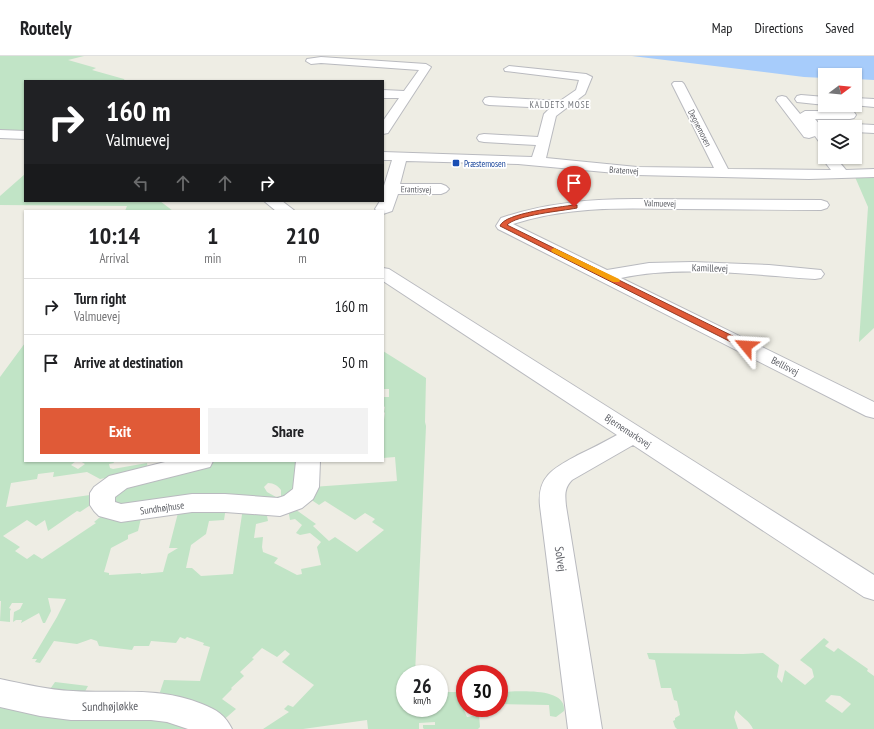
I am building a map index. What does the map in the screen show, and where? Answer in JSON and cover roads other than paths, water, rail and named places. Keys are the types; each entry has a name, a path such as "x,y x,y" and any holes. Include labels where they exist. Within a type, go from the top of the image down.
{"street":[{"path":"311,61 319,60 426,67 384,129"},
{"path":"509,69 586,77 581,92 574,98 560,105 550,114 538,162"},
{"name":"Degnemosen","path":"678,84 723,173"},
{"path":"384,94 407,95"},
{"path":"800,99 818,100"},
{"path":"782,100 818,144"},
{"path":"490,101 560,105"},
{"path":"862,102 874,103"},
{"path":"818,126 805,115 850,115"},
{"path":"862,128 874,129"},
{"path":"0,134 24,135"},
{"path":"484,138 544,141"},
{"name":"Bratenvej","path":"384,156 538,162 624,170 723,173 844,166 874,161"},
{"name":"Erantisvej","path":"383,209 386,208 389,185 400,157"},
{"name":"Bratenvej","path":"844,166 874,173"},
{"name":"Erantisvej","path":"389,185 441,189"},
{"path":"274,202 286,210"},
{"name":"Valmuevej","path":"504,226 504,222 509,220 560,208 618,203 821,205"},
{"name":"Bellisvej","path":"504,226 874,411"},
{"name":"Kamillevej","path":"606,276 626,270 646,267 718,268 815,274"},
{"name":"Bjernemarksvej","path":"384,275 391,286 634,435 874,589"},
{"name":"Solvej","path":"585,729 555,519 552,488 554,483 563,474 634,435"},
{"name":"Sundhøjhuse","path":"197,462 118,482 103,493 103,505 108,510 121,513 192,503 225,503 280,507 293,502 304,493 306,487 308,462"},
{"name":"Sundhøjløkke","path":"0,693 43,703 66,706 101,707 146,705 171,707 188,712 215,729"}],"water":[{"path":"632,56 874,56 874,80 862,79 862,68 818,68 818,78"}],"place":[{"name":"Præstemosen","path":"456,163"}],"district":[{"name":"KALDETS MOSE","path":"560,104"}]}
